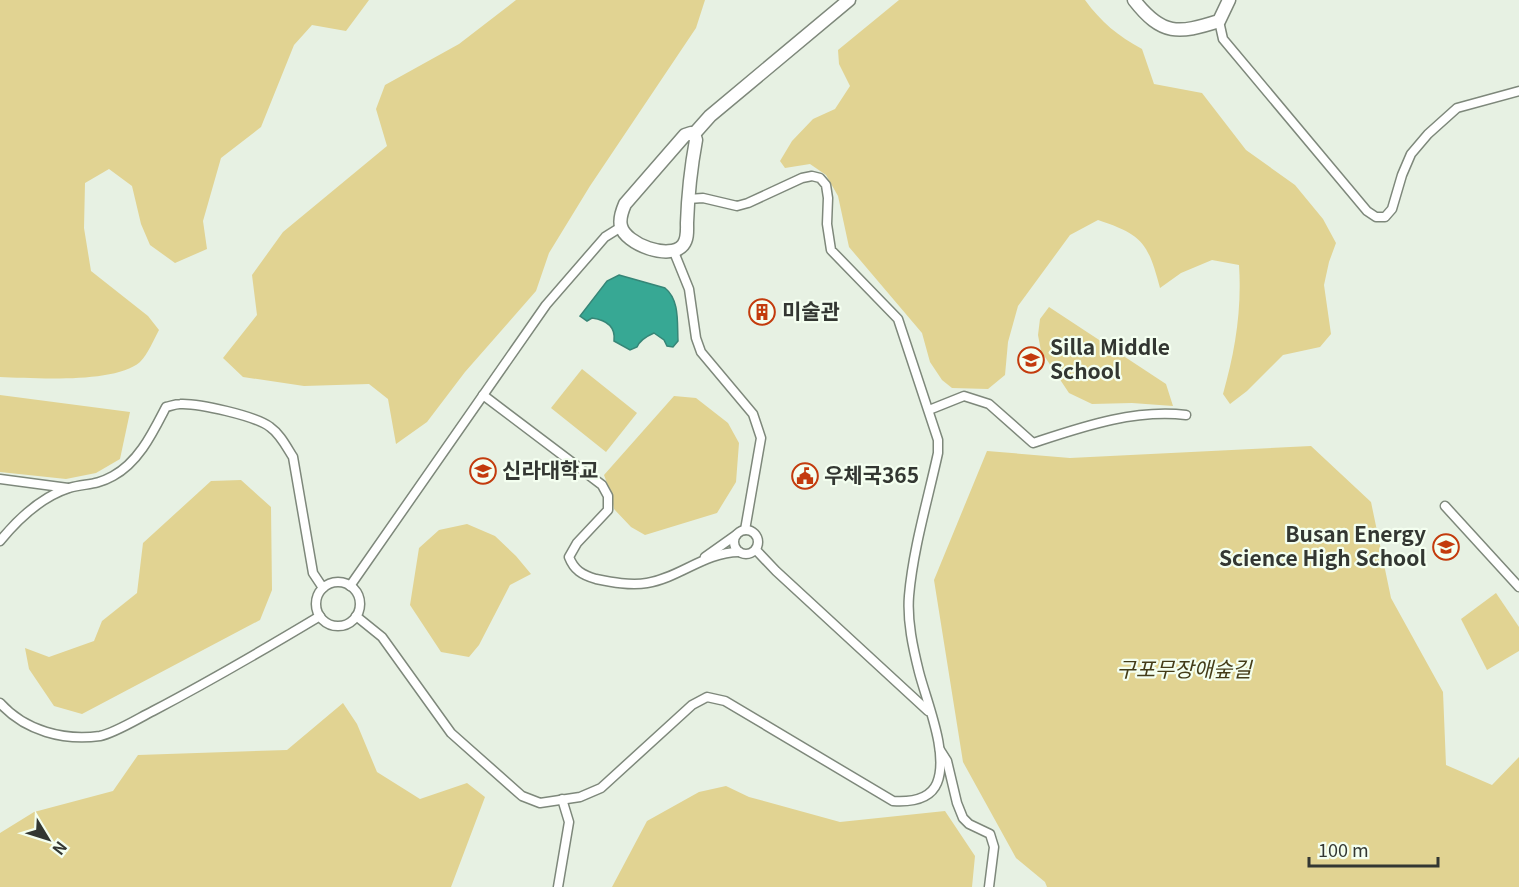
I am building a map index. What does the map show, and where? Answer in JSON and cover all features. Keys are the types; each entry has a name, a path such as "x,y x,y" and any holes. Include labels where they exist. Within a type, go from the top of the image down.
{"street":[{"path":"694,134 710,116 849,0"},
{"path":"1134,0 1146,15 1161,27 1184,30 1219,21"},
{"path":"1229,0 1219,21 1223,39 1367,211 1376,217 1385,217 1392,209 1411,154 1428,134 1456,108 1519,91"},
{"path":"691,132 694,134 696,140 691,164 687,236 684,244 674,252 664,253 627,237 621,227 620,216 625,204 685,135 691,132"},
{"path":"356,616 382,637 451,733 522,796 540,803 580,796 601,788 692,705 707,697 725,701 893,801 909,802 928,795 936,784 940,769 940,749 910,628 909,597 913,567 938,453 938,440 898,319 831,250 826,224 828,198 826,185 820,178 812,176 802,178 737,206 703,198 688,199"},
{"path":"350,586 546,305 605,237 621,227"},
{"path":"674,252 690,289 696,338 701,352 753,414 761,438 741,533 734,544 739,552"},
{"path":"483,395 602,486 608,496 608,510 577,543 570,556 573,567 585,576 601,580 646,583 721,554 739,552 747,554 756,550"},
{"path":"929,410 964,396 989,404 1033,443 1073,429 1134,415 1186,415"},
{"path":"0,541 14,524 40,502 69,489 94,485 115,475 132,460 152,435 166,407 178,404 193,405 257,419 271,427 293,457 313,573 323,588"},
{"path":"0,479 69,489"},
{"path":"1445,506 1519,587"},
{"path":"699,562 741,533 754,533 758,541 756,550"},
{"path":"756,550 930,712"},
{"path":"334,582 342,582 350,586 356,592 359,600 356,616 350,622 342,625 326,622 316,608 316,599 323,588 334,582"},
{"path":"0,703 7,711 32,727 57,736 102,735 234,668 320,616"},
{"path":"940,749 947,761 963,818 969,824 990,834 994,847 989,887"},
{"path":"558,887 569,822 562,799"}],"green space":[{"path":"0,0 369,0 346,31 312,25 294,45 261,127 221,158 203,221 207,249 175,263 150,245 141,224 132,186 109,169 85,183 84,228 91,271 148,316 159,330 143,359 128,369 93,377 0,377"},
{"path":"516,0 705,0 696,28 590,186 549,253 536,291 465,372 427,422 396,444 388,399 369,384 304,386 243,377 223,358 257,315 252,275 283,232 387,146 376,109 385,85 459,44"},
{"path":"899,0 1085,0 1110,28 1142,49 1154,84 1202,93 1246,150 1295,185 1323,219 1336,243 1324,285 1331,334 1320,347 1283,355 1247,391 1230,404 1223,394 1237,331 1239,265 1212,260 1181,273 1160,288 1152,260 1141,243 1125,231 1098,220 1070,235 1018,306 1008,342 1005,375 988,389 952,388 942,380 930,362 922,333 849,247 838,196 826,175 810,164 785,168 780,161 792,141 813,119 835,109 850,86 839,64 838,50"},
{"path":"1049,307 1166,384 1173,406 1132,403 1092,404 1069,393 1041,351 1038,335 1040,319"},
{"path":"582,369 637,413 606,452 551,408"},
{"path":"0,395 130,412 120,459 96,473 66,479 0,472"},
{"path":"674,396 696,398 728,423 739,443 736,482 717,513 645,535 631,527 614,509 604,475"},
{"name":"구포무장애숲길","path":"1311,446 1371,502 1391,598 1443,692 1446,765 1492,785 1519,757 1519,887 1047,887 1045,882 1016,858 963,762 934,580 987,451 1070,458"},
{"path":"241,480 271,507 272,590 260,620 82,714 54,706 29,669 25,648 49,657 94,641 102,621 137,593 143,543 211,481"},
{"path":"467,524 495,536 531,574 510,585 479,645 469,657 441,652 410,605 419,548 439,530"},
{"path":"1496,593 1519,627 1519,651 1487,670 1461,619"},
{"path":"343,703 357,724 377,772 420,799 467,783 485,797 451,887 0,887 0,833 34,812 113,791 138,755 287,750"},
{"path":"726,786 749,797 840,822 945,811 975,856 972,887 612,887 647,821 699,792"}],"water":[{"path":"619,275 665,288 670,293 677,319 678,341 673,347 667,346 664,340 654,333 630,350 614,341 612,328 606,322 592,318 587,321 580,316 607,281"}],"place":[{"name":"미술관","path":"762,312"},
{"name":"Silla Middle School","path":"1031,360"},
{"name":"신라대학교","path":"483,471"},
{"name":"우체국365","path":"805,476"},
{"name":"Busan Energy Science High School","path":"1446,547"}]}
